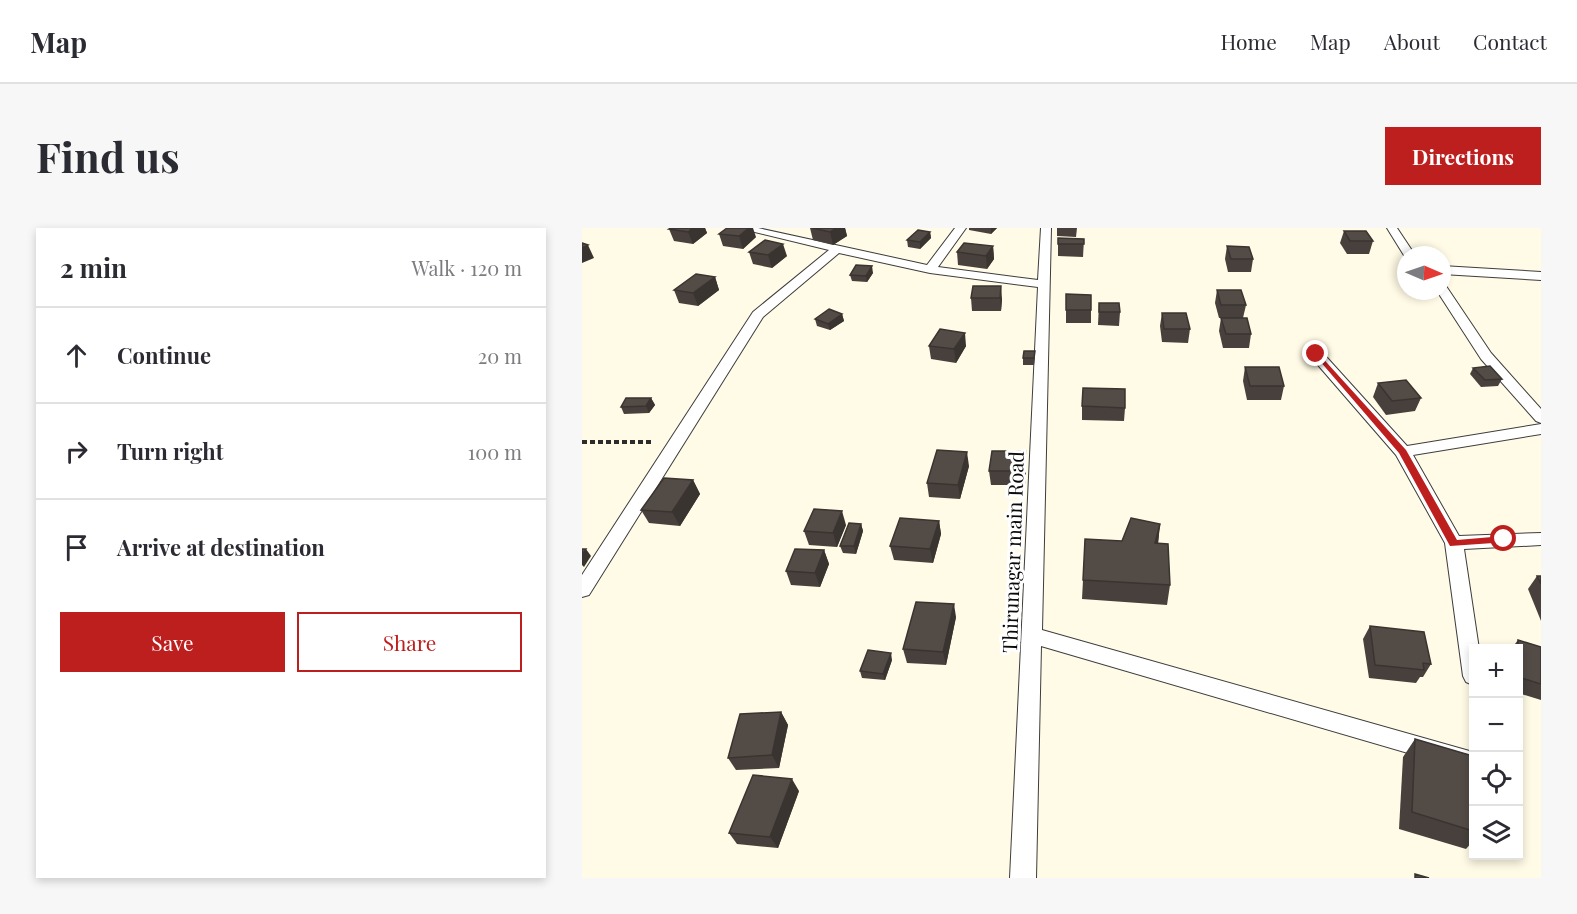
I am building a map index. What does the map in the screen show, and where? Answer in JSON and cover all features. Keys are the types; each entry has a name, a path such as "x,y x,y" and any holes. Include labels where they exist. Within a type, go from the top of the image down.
{"street":[{"path":"743,228 930,269 1044,284"},
{"path":"930,269 961,228"},
{"name":"Thirunagar main Road","path":"1023,878 1046,228"},
{"path":"1392,228 1403,246"},
{"path":"582,590 758,315 838,248"},
{"path":"1451,271 1541,276"},
{"path":"1449,300 1486,356 1541,418"},
{"path":"1316,354 1403,452 1454,543 1469,648"},
{"path":"1403,452 1541,429"},
{"path":"1454,543 1541,539"},
{"path":"1032,636 1469,761"}],"path":[{"path":"582,442 676,442"}],"building":[{"path":"693,228 688,232 669,229"},
{"path":"727,228 749,228 739,236 719,234"},
{"path":"812,228 837,228 830,232"},
{"path":"918,230 930,232 920,242 907,240"},
{"path":"1344,231 1366,231 1373,241 1350,241"},
{"path":"1058,238 1084,239 1084,244 1058,244"},
{"path":"765,240 783,244 768,255 749,252"},
{"path":"964,243 993,246 986,256 957,252"},
{"path":"1227,246 1249,247 1253,259 1231,259"},
{"path":"856,265 872,266 866,276 850,275"},
{"path":"696,274 715,277 693,293 674,290"},
{"path":"973,286 1001,286 1000,298 971,298"},
{"path":"1217,290 1241,290 1246,305 1221,305"},
{"path":"1066,294 1091,295 1091,310 1066,310"},
{"path":"1099,303 1119,303 1120,312 1099,312"},
{"path":"829,309 842,314 828,324 815,319"},
{"path":"1162,313 1186,313 1190,329 1164,329"},
{"path":"1221,318 1247,318 1251,334 1226,334"},
{"path":"940,329 965,333 954,349 929,346"},
{"path":"1024,351 1035,351 1034,358 1023,358"},
{"path":"1490,366 1502,379 1485,380 1473,368"},
{"path":"1245,367 1279,367 1284,386 1250,386"},
{"path":"1406,380 1421,398 1392,401 1378,383"},
{"path":"1083,388 1125,389 1125,408 1082,406"},
{"path":"626,398 651,398 646,406 621,407"},
{"path":"937,450 967,452 958,485 927,483"},
{"path":"992,451 1026,451 1024,471 989,471"},
{"path":"664,478 693,480 672,512 641,510"},
{"path":"814,509 842,511 833,533 804,531"},
{"path":"900,518 939,521 930,549 890,546"},
{"path":"1131,518 1160,524 1155,543 1168,544 1170,585 1083,580 1085,539 1122,541"},
{"path":"849,523 861,524 854,546 840,546"},
{"path":"795,549 824,550 815,573 786,571"},
{"path":"916,602 954,604 943,652 903,649"},
{"path":"1370,626 1424,632 1431,664 1423,663 1424,670 1375,665"},
{"path":"1518,640 1541,647 1541,684 1523,679 1523,644 1518,644"},
{"path":"868,650 891,653 883,674 860,671"},
{"path":"781,712 772,755 728,758 740,714"},
{"path":"1415,739 1469,755 1469,830 1412,812"},
{"path":"753,775 792,779 770,837 729,833"},
{"path":"1415,874 1429,878 1415,878"}],"route":[{"path":"1316,354 1403,452 1454,543 1504,539"}]}
